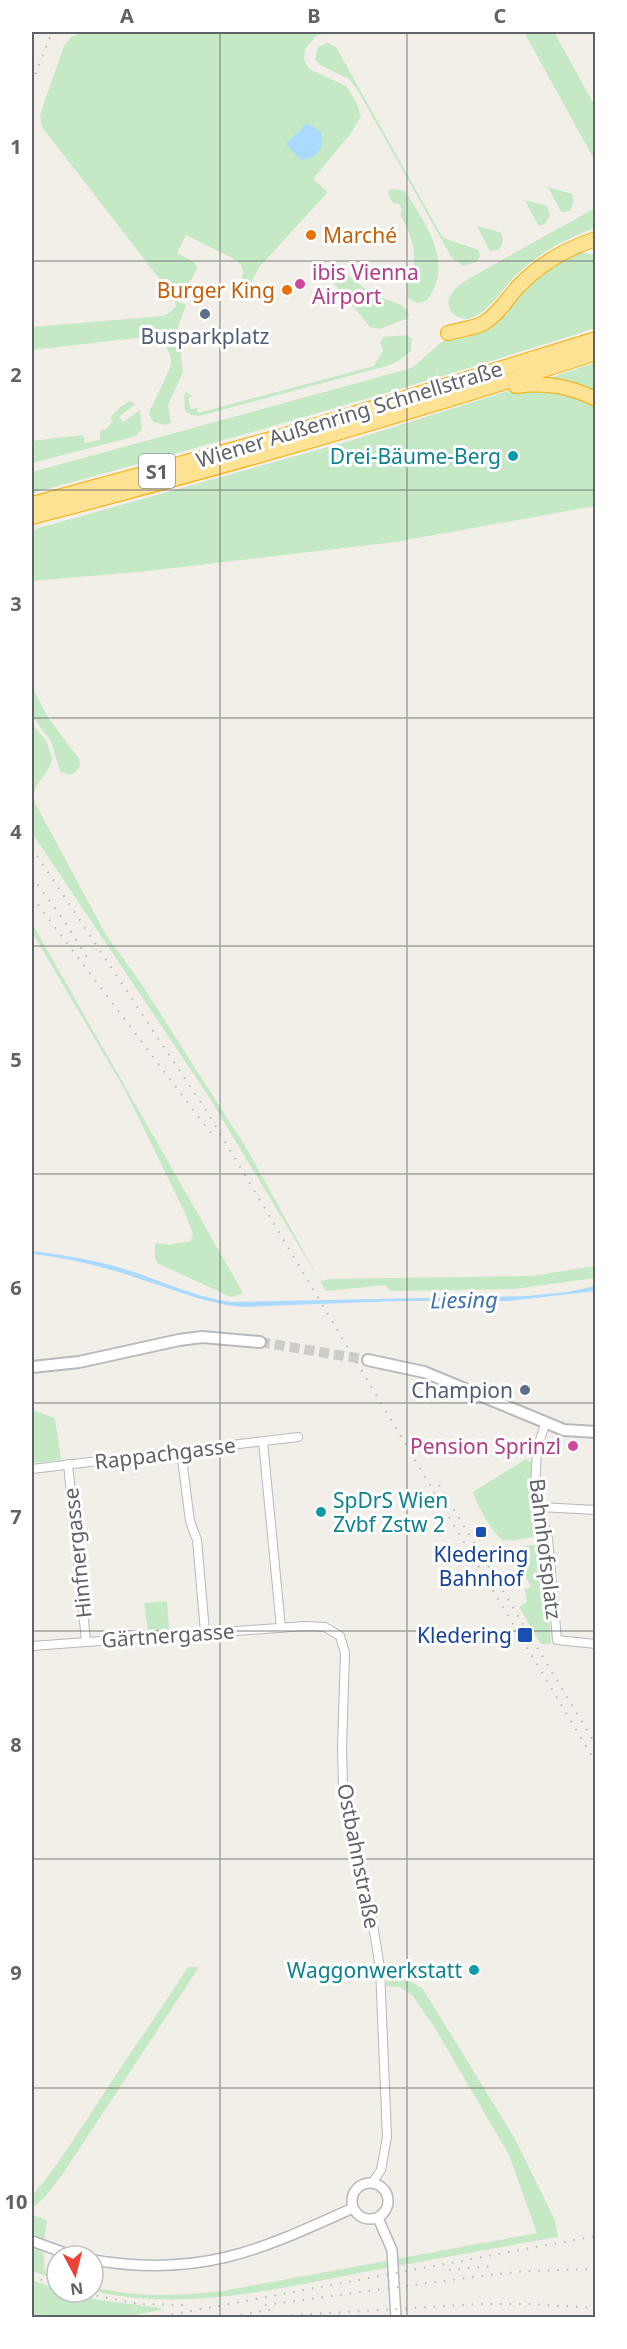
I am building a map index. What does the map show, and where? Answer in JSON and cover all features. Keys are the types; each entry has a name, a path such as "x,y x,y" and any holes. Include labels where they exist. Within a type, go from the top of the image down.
{"highway":[{"path":"567,246 578,235 596,230"},
{"path":"449,327 479,317 490,309 528,268 567,246 596,235"},
{"path":"567,246 596,239"},
{"path":"567,246 596,251"},
{"path":"581,344 596,334"},
{"name":"Wiener Außenring Schnellstraße","path":"32,504 294,432 596,339"},
{"name":"Wiener Außenring Schnellstraße","path":"32,517 304,444 487,389 596,353"},
{"path":"487,389 535,383 557,385 596,399"}],"main road":[{"path":"32,1367 79,1362 202,1337 260,1342"},
{"path":"368,1360 424,1372 545,1424 564,1430 596,1432"}],"street":[{"name":"Bahnhofsplatz","path":"545,1424 536,1463 535,1487 548,1538 556,1640 596,1644"},
{"name":"Rappachgasse","path":"32,1469 298,1437"},
{"path":"263,1442 281,1628"},
{"path":"181,1451 190,1521 197,1540 205,1632"},
{"name":"Hinfnergasse","path":"68,1464 86,1641"},
{"path":"540,1507 596,1510"},
{"name":"Gärtnergasse","path":"32,1646 305,1626"},
{"name":"Ostbahnstraße","path":"305,1626 321,1626 330,1629 340,1636 345,1647 343,1784 349,1823 370,1906 380,1968 387,2137 381,2170 372,2183"},
{"path":"372,2183 383,2188 388,2199 386,2210 378,2218 372,2219 361,2217 353,2208 352,2196 359,2186 372,2183"},
{"path":"105,2261 149,2266 193,2264 228,2259 278,2242 353,2208"},
{"path":"378,2218 392,2250 396,2318"}],"green space":[{"path":"85,32 342,32 317,35 305,49 304,60 309,69 346,86 361,116 351,133 313,179 328,192 260,266 251,282 242,279 242,268 236,260 186,235 177,253 194,262 198,267 191,280 177,294 158,277 42,127 40,117 64,46 71,37"},
{"path":"524,32 554,32 595,106 595,161"},
{"path":"328,43 336,47 443,238 479,250 480,257 476,262 463,266 452,258 357,89 349,79 320,65 315,59 318,47"},
{"path":"548,187 572,194 574,201 570,211 561,212"},
{"path":"389,190 404,191 408,195 430,233 438,260 438,274 434,287 426,301 418,303 408,298 407,294 414,262 413,248 410,234 400,214 402,209 399,204 393,203 388,194"},
{"path":"525,200 547,206 550,216 544,225 538,225"},
{"path":"595,208 595,228 563,242 534,260 511,280 481,313 474,317 464,318 454,315 451,311 448,302 450,296 461,284"},
{"path":"477,226 500,232 503,242 498,250 490,251"},
{"path":"577,252 595,255 595,328 315,414 32,493 32,472 412,368 440,344 459,334 535,275"},
{"path":"339,269 378,297 403,307 409,315 406,319 379,329 370,327 331,280 332,270"},
{"path":"175,300 186,305 178,327 183,372 168,405 171,423 166,425 153,422 149,413 171,363 166,347 153,336 32,350 32,327 163,316 176,306"},
{"path":"407,335 412,339 411,351 400,360 387,366 199,416 191,415 185,410 186,392 193,396 188,398 191,409 197,408 198,413 374,366 383,349 380,343 383,337"},
{"path":"595,363 595,394 543,380"},
{"path":"551,388 595,404 595,506 395,542 148,571 32,581 32,530 353,440 511,390"},
{"path":"130,401 135,404 119,417 123,422 140,410 142,429 136,436 32,463 32,441 83,435 85,443 100,440 100,431 106,429 113,421 110,418 120,407"},
{"path":"32,687 49,719 79,759 80,766 75,773 68,775 60,771 51,741 32,716"},
{"path":"32,723 46,741 52,758 48,770 35,790 35,803 105,933 142,985 247,1149 320,1281 209,1097 32,833"},
{"path":"32,924 243,1293 231,1297 159,1264 155,1259 155,1243 169,1245 191,1241 193,1234 125,1090 32,932"},
{"path":"595,1266 595,1278 514,1289 391,1291 385,1285 326,1291 320,1281 328,1279 532,1276"},
{"path":"32,1410 55,1418 61,1460 32,1463"},
{"path":"526,1459 531,1462 531,1498 541,1533 538,1536 517,1540 504,1540 491,1527 473,1492"},
{"path":"541,1545 544,1549 551,1644 541,1644 519,1607 527,1602 525,1590 531,1586 514,1558 504,1564 516,1549"},
{"path":"167,1601 169,1630 148,1632 144,1603"},
{"path":"188,1967 199,1967 64,2172 45,2197 32,2208 32,2196 51,2173"},
{"path":"392,1978 406,1979 423,1989 514,2137 555,2220 558,2237 229,2296 161,2299 105,2293 105,2290 158,2295 223,2291 537,2233 509,2155 435,2028 412,1995 400,1987 386,1986 386,1982"},
{"path":"32,2215 47,2220 43,2249 45,2276 32,2271"},
{"path":"32,2280 45,2285 45,2304 105,2304 105,2301 161,2308 161,2310 123,2317 32,2317"}],"water":[{"path":"307,123 321,132 322,146 315,156 303,160 286,144"},
{"name":"Liesing","path":"32,1251 104,1263 192,1293 231,1302 527,1296 568,1292 595,1286 595,1291 509,1301 397,1301 243,1307 204,1300 114,1271 32,1254"}],"tunnel":[{"path":"260,1342 368,1360"}],"railway":[{"path":"32,83 52,32"},
{"path":"32,848 209,1115 596,1763"},
{"path":"32,877 63,919 90,962"},
{"path":"32,897 213,1136"},
{"path":"439,1485 596,1745"},
{"path":"153,2318 596,2236"},
{"path":"449,2270 494,2266"},
{"path":"265,2305 488,2275 596,2269"},
{"path":"32,2276 45,2281"},
{"path":"105,2297 139,2304 184,2305"},
{"path":"263,2317 479,2304 596,2308"},
{"path":"222,2318 274,2309"}],"place":[{"name":"Marché","path":"311,235"},
{"name":"ibis Vienna Airport","path":"300,284"},
{"name":"Burger King","path":"287,290"},
{"name":"Busparkplatz","path":"205,314"},
{"name":"Drei-Bäume-Berg","path":"513,456"},
{"name":"Champion","path":"525,1390"},
{"name":"Pension Sprinzl","path":"573,1446"},
{"name":"SpDrS Wien Zvbf Zstw 2","path":"321,1512"},
{"name":"Kledering Bahnhof","path":"481,1532"},
{"name":"Kledering","path":"525,1635"},
{"name":"Waggonwerkstatt","path":"474,1970"}]}
